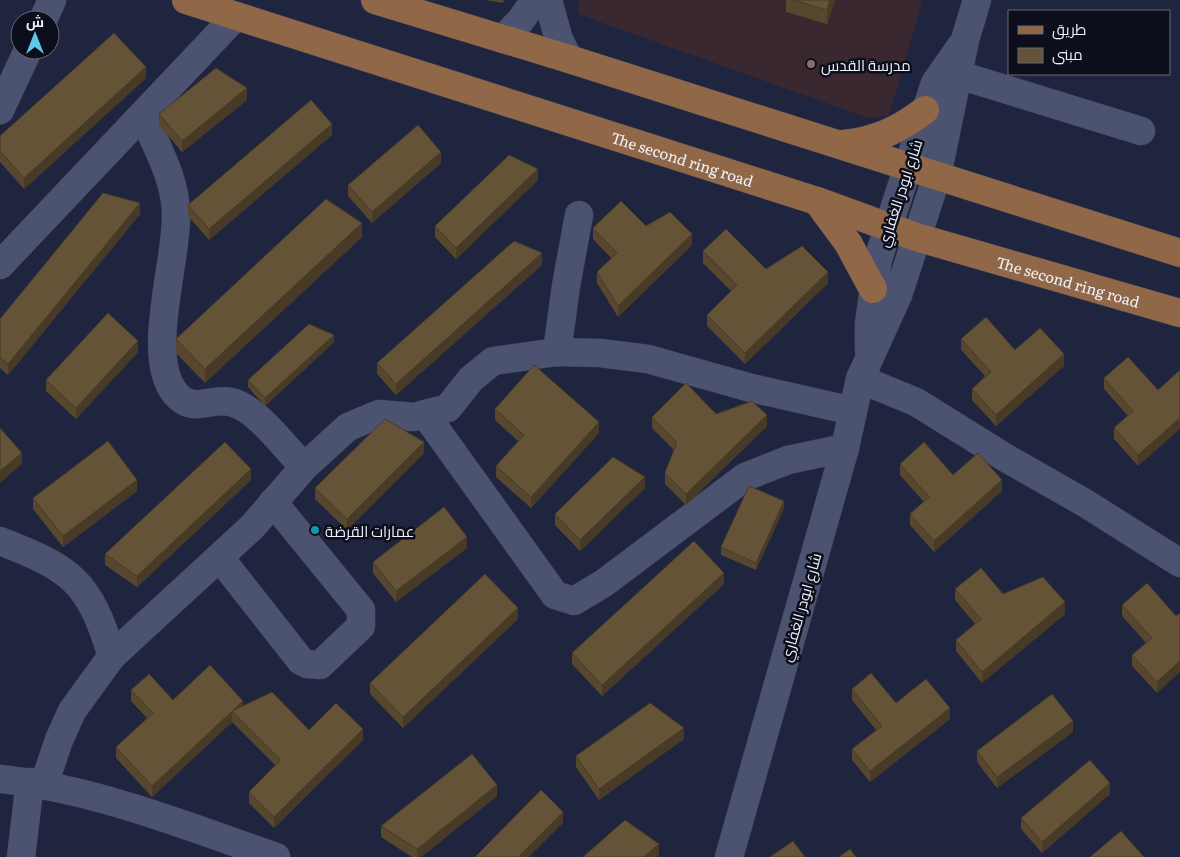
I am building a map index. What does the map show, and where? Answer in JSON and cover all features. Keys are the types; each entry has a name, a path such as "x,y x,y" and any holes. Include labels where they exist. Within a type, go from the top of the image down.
{"main road":[{"name":"The second ring road","path":"186,0 817,201 916,237 1180,314"},
{"path":"375,0 570,59 1180,253"},
{"path":"838,145 862,142 884,136 906,125 925,110"},
{"path":"817,201 848,243 873,289"}],"street":[{"path":"503,39 521,20 535,0"},
{"path":"548,0 559,40 570,59"},
{"name":"شارع ابودر الغفاري","path":"728,857 845,448 865,368 898,295 937,176 965,40 977,0"},
{"path":"0,265 236,16"},
{"name":"شارع ابودر الغفاري","path":"865,368 878,258 935,83 965,40"},
{"path":"0,110 23,60"},
{"path":"959,74 1141,131"},
{"path":"143,115 164,160 176,213 174,253 162,342 162,362 167,380 175,393 186,403 200,406 217,401 231,402 243,407 259,419 304,467"},
{"path":"557,352 566,286 579,215"},
{"path":"21,857 37,783 72,710 112,656 252,527 304,467 348,427 379,414 414,417 448,408 471,379 493,361 557,352 600,353 648,359 751,388 853,411"},
{"path":"865,368 1006,458 1085,503 1180,563"},
{"path":"425,414 554,595 574,601 604,583 745,477 788,460 845,448"},
{"path":"220,558 301,661 307,664 320,665 361,626 361,610 272,502"},
{"path":"0,542 30,552 53,563 75,582 90,598 101,620 112,656"},
{"path":"0,779 37,783 169,820 274,857"}],"shaded area":[{"name":"مدرسة القدس","path":"579,0 923,0 889,115 868,118 578,14"}],"building":[{"path":"794,0 830,0 827,10"},
{"path":"114,33 146,67 24,178 0,151 0,136"},
{"path":"216,68 247,88 182,141 159,114"},
{"path":"311,100 332,124 209,229 188,205"},
{"path":"418,125 441,152 372,212 348,185"},
{"path":"509,155 538,169 456,248 435,226"},
{"path":"103,193 140,203 8,364 0,357 0,319"},
{"path":"326,199 362,223 205,369 176,339"},
{"path":"621,201 646,226 670,212 692,234 618,306 597,272 617,253 593,228"},
{"path":"726,229 766,269 802,246 828,272 745,353 707,315 737,285 703,251"},
{"path":"514,241 542,253 396,384 377,363"},
{"path":"108,313 138,341 76,408 46,380"},
{"path":"986,317 1015,350 1040,328 1064,354 996,415 972,389 991,372 961,339"},
{"path":"309,324 334,335 265,398 248,380"},
{"path":"1128,357 1158,390 1180,370 1180,418 1138,455 1114,428 1133,411 1104,378"},
{"path":"534,365 599,422 531,497 496,466 524,435 495,409"},
{"path":"686,383 716,414 752,401 767,415 686,494 665,473 677,442 652,417"},
{"path":"385,419 424,442 347,519 315,488"},
{"path":"0,428 22,453 0,471"},
{"path":"108,441 137,480 63,536 33,498"},
{"path":"225,442 251,469 137,576 105,554"},
{"path":"924,442 953,475 978,453 1002,480 934,541 910,514 929,497 900,464"},
{"path":"613,457 645,477 580,540 555,514"},
{"path":"749,486 784,501 756,563 721,547"},
{"path":"444,507 467,537 396,591 373,562"},
{"path":"694,541 724,573 602,685 572,653"},
{"path":"981,568 1003,594 1043,577 1065,602 982,672 956,640 981,619 955,589"},
{"path":"485,574 518,608 403,717 370,683"},
{"path":"1147,583 1176,616 1180,613 1180,661 1157,682 1132,655 1152,638 1122,605"},
{"path":"210,665 243,701 152,786 116,747 153,713 131,690 149,674 173,700"},
{"path":"871,673 896,703 926,679 950,708 870,771 852,749 882,726 852,689"},
{"path":"272,692 309,730 336,703 363,729 274,817 249,792 281,760 232,711"},
{"path":"1052,694 1073,721 997,777 977,751"},
{"path":"650,703 684,728 599,789 576,756"},
{"path":"472,754 497,785 417,849 381,826"},
{"path":"1090,760 1110,783 1042,842 1021,818"},
{"path":"541,790 563,812 518,857 475,857"},
{"path":"625,820 659,844 644,857 583,857"},
{"path":"1121,831 1144,857 1090,857"},
{"path":"793,841 805,857 770,857"},
{"path":"850,849 856,857 839,857"}],"place":[{"name":"مدرسة القدس","path":"811,64"},
{"name":"عمارات القرضة","path":"315,530"}]}
